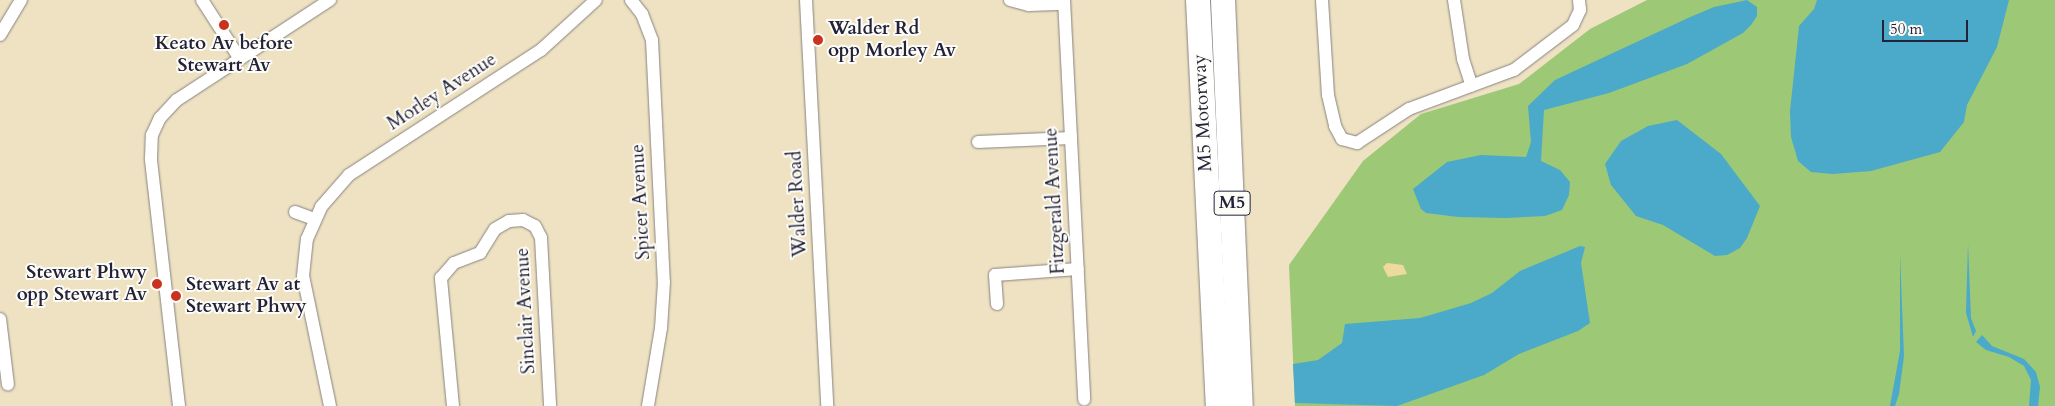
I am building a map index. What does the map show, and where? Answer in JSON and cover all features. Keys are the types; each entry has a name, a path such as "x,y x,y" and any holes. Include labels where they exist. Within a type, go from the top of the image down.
{"highway":[{"name":"M5 Motorway","path":"1198,0 1218,406"},
{"name":"M5 Motorway","path":"1223,0 1241,406"}],"street":[{"path":"202,0 240,59"},
{"path":"179,406 152,170 152,135 170,105 330,0"},
{"name":"Morley Avenue","path":"330,406 304,288 304,252 314,219 331,194 349,175 541,50 596,0"},
{"name":"Spicer Avenue","path":"631,0 642,14 652,40 664,276 661,328 648,406"},
{"name":"Walder Road","path":"806,0 827,406"},
{"path":"1010,0 1029,5 1064,2"},
{"path":"1322,0 1328,95 1334,126 1342,139 1357,144 1409,109 1514,70 1573,25 1580,10 1579,0"},
{"path":"1454,0 1463,59 1472,86"},
{"path":"0,35 17,2"},
{"name":"Fitzgerald Avenue","path":"1064,2 1084,400"},
{"path":"978,142 1071,138"},
{"path":"295,212 314,219"},
{"name":"Sinclair Avenue","path":"453,406 441,278 454,263 480,253 495,229 509,221 523,220 536,226 541,238 550,406"},
{"path":"997,304 995,275 1078,269"},
{"path":"0,319 8,385"}],"green space":[{"path":"1647,0 2055,0 2055,406 1295,406 1289,265 1363,161 1421,114 1519,84 1590,29"}],"sand":[{"path":"1387,263 1403,265 1407,274 1388,277 1383,267"}],"water":[{"path":"1747,0 1757,7 1757,16 1751,25 1743,33 1687,64 1609,93 1544,110 1541,161 1560,170 1570,182 1569,195 1562,210 1545,216 1506,218 1458,217 1426,213 1421,209 1413,189 1447,162 1481,155 1526,157 1531,142 1528,106 1555,80 1714,7"},
{"path":"1817,0 2009,0 1997,47 1967,105 1964,122 1940,152 1871,171 1833,174 1811,172 1798,161 1791,137 1790,111 1799,26 1814,9"},
{"path":"1677,120 1721,154 1760,206 1747,238 1740,248 1727,255 1715,256 1663,225 1636,216 1611,185 1605,164 1621,141 1648,126"},
{"path":"1968,244 1971,318 1976,331 1973,337 1966,313"},
{"path":"1580,246 1585,247 1581,263 1590,323 1578,331 1519,354 1484,375 1397,406 1295,403 1293,364 1318,360 1342,343 1345,324 1420,318 1471,303 1492,293 1520,271"},
{"path":"1900,253 1904,356 1899,394 1895,406 1890,406 1900,351"},
{"path":"1982,335 1992,346 2024,359 2036,372 2040,387 2038,406 2029,406 2031,380 2024,366 2009,357 1986,350 1976,342"}],"place":[{"name":"Keato Av before Stewart Av","path":"224,25"},
{"name":"Walder Rd opp Morley Av","path":"818,40"},
{"name":"Stewart Phwy opp Stewart Av","path":"157,284"},
{"name":"Stewart Av at Stewart Phwy","path":"176,296"}]}
